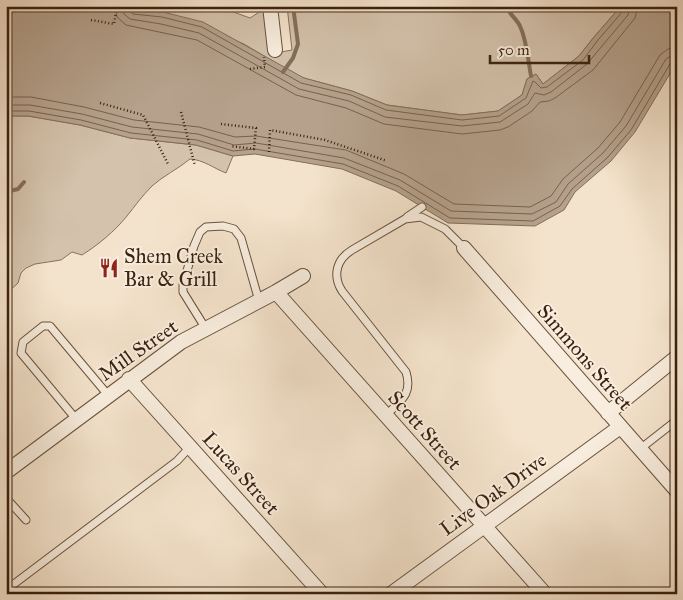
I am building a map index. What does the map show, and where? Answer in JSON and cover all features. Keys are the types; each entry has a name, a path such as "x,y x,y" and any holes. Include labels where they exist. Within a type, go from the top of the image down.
{"street":[{"path":"270,6 275,50"},
{"name":"Simmons Street","path":"464,248 677,491"},
{"name":"Mill Street","path":"8,467 180,342 303,276"},
{"name":"Scott Street","path":"276,292 545,594"},
{"path":"608,413 677,357"},
{"name":"Lucas Street","path":"129,379 322,594"},
{"name":"Live Oak Drive","path":"391,594 620,427"}],"lane":[{"path":"385,416 405,397 409,381 406,372 342,291 337,284 336,276 340,261 344,255 422,207"},
{"path":"405,219 421,217 436,224 446,230 464,248"},
{"path":"206,328 183,292 183,285 194,246 200,232 206,227 223,226 234,229 241,238 259,301"},
{"path":"76,419 21,353 23,342 43,326 50,326 108,395"},
{"path":"640,449 677,420"},
{"path":"6,590 177,461 190,447"},
{"path":"6,498 26,520"}],"path":[{"path":"91,20 114,24 117,6"},
{"path":"100,103 143,115 168,164"},
{"path":"182,112 195,166"},
{"path":"221,124 256,128 254,149 230,146"},
{"path":"269,152 270,130 325,140 387,161"}],"shaded area":[{"path":"116,6 217,6 250,18 264,9 270,54 292,50 287,6 621,6 579,56 543,84 536,74 527,79 522,95 498,111 462,115 387,105 352,91 304,78 244,44 163,12"},
{"path":"6,116 28,116 80,125 130,138 196,145 233,156 226,173 190,159 152,186 117,227 94,247 82,255 72,252 61,260 35,264 26,268 21,273 18,283 6,294"}],"water":[{"path":"6,6 116,6 163,12 203,22 304,78 352,91 387,105 462,115 498,111 522,95 527,79 536,74 543,84 579,56 621,6 677,6 677,62 635,132 611,161 575,192 564,210 535,226 448,223 396,191 342,169 255,154 233,156 196,145 130,138 80,125 28,116 6,116"}],"waterway":[{"path":"283,72 293,58 298,44 293,6"},
{"path":"506,6 522,32 526,44 531,76"},
{"path":"6,187 10,191 18,189 24,182"}],"place":[{"name":"Shem Creek Bar & Grill","path":"109,268"}]}
